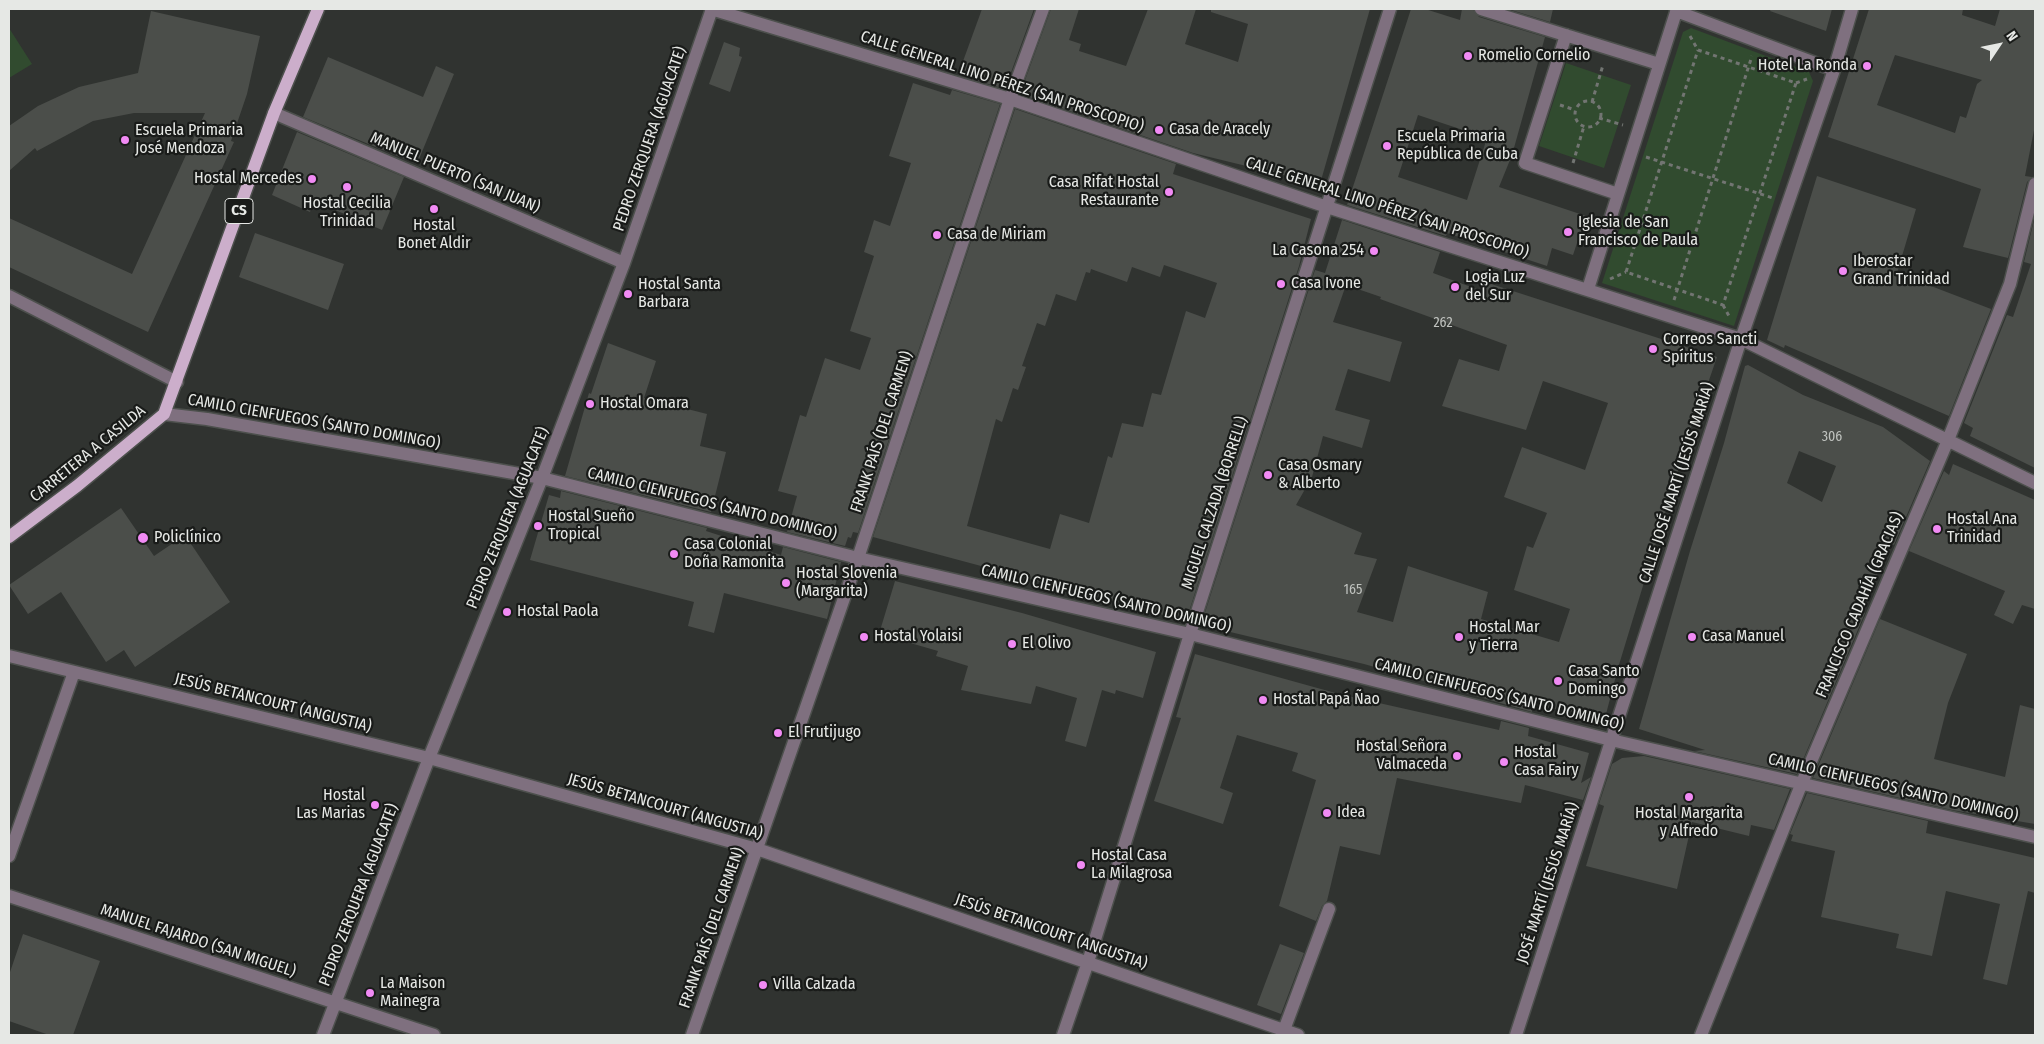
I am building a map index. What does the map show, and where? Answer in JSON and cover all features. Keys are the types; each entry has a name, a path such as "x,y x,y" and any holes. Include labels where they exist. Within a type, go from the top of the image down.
{"main road":[{"name":"CS","path":"164,414 274,113 318,9"},
{"name":"CARRETERA A CASILDA","path":"9,537 77,486 164,414"}],"street":[{"name":"CALLE GENERAL LINO PÉREZ (SAN PROSCOPIO)","path":"712,9 1010,99 1327,207 1741,339 2035,483"},
{"name":"PEDRO ZERQUERA (AGUACATE)","path":"323,1035 334,1002 542,478 624,264 712,9"},
{"name":"FRANK PAÍS (DEL CARMEN)","path":"692,1035 858,558 1010,99 1043,9"},
{"name":"MIGUEL CALZADA (BORRELL)","path":"1063,1035 1088,962 1190,634 1390,9"},
{"path":"1481,9 1659,64"},
{"name":"CALLE JOSÉ MARTÍ (JESÚS MARÍA)","path":"1611,740 1741,339 1834,70 1852,9"},
{"path":"1588,289 1676,10 1834,70"},
{"path":"1566,35 1525,164 1618,194"},
{"name":"MANUEL PUERTO (SAN JUAN)","path":"274,113 624,264"},
{"name":"FRANCISCO CADAHÍA (GRACIAS)","path":"1701,1035 1801,785 1948,440 2010,284 2035,184"},
{"name":"CAMILO CIENFUEGOS (SANTO DOMINGO)","path":"9,296 177,382"},
{"name":"CAMILO CIENFUEGOS (SANTO DOMINGO)","path":"164,414 207,419 542,478 858,558 1190,634 1611,740 2035,837"},
{"name":"JESÚS BETANCOURT (ANGUSTIA)","path":"9,656 430,758 757,849 1298,1035"},
{"path":"9,856 74,672"},
{"name":"JOSÉ MARTÍ (JESÚS MARÍA)","path":"1516,1035 1611,740"},
{"name":"MANUEL FAJARDO (SAN MIGUEL)","path":"9,896 434,1035"},
{"path":"1284,1030 1329,909"}],"path":[{"path":"1669,316 1756,41"},
{"path":"1698,50 1796,83 1723,305 1626,272 1662,162 1698,50"},
{"path":"1592,102 1600,75"},
{"path":"1575,110 1584,102 1592,102 1598,106 1600,118 1595,124 1584,126"},
{"path":"1560,105 1575,110"},
{"path":"1575,110 1576,118 1584,126"},
{"path":"1600,118 1619,124"},
{"path":"1574,158 1584,126"},
{"path":"1631,152 1788,203"}],"green space":[{"path":"9,28 32,64 9,78"},
{"path":"1691,28 1809,72 1813,81 1734,326 1602,283 1683,32"},
{"path":"1566,63 1631,85 1604,168 1539,146"}],"building":[{"path":"982,9 1034,9 1005,89 958,75"},
{"path":"1051,9 1079,9 1069,40 1081,44 1079,51 1126,66 1148,9 1196,9 1185,44 1238,62 1248,24 1211,12 1211,9 1370,9 1320,184 1193,153 1020,94"},
{"path":"1411,9 1425,9 1460,20 1462,9 1473,9 1479,17 1545,37 1512,155 1499,187 1586,216 1573,255 1552,248 1547,266 1447,233 1446,236 1347,205","holes":["1418,115 1487,138 1467,200 1398,177"]},
{"path":"1508,9 1553,9 1550,22"},
{"path":"1771,9 1832,9 1826,31 1770,11"},
{"path":"1869,9 1963,9 1962,15 1995,26 2000,9 2035,9 2035,125 2025,176 2032,177 2027,182 2008,258 1963,247 1981,189 1828,137","holes":["1895,55 1982,80 1977,84 1966,118 1960,116 1955,133 1877,105"]},
{"path":"151,11 260,36 247,94 231,141 234,142 148,332 9,267 9,218 132,274 205,113 134,113 93,121 37,151 35,148 9,171 9,126 38,106 79,87 138,73"},
{"path":"724,42 740,48 739,56 742,57 730,92 709,84"},
{"path":"328,57 423,97 436,66 454,74 417,164 303,117"},
{"path":"913,83 950,95 952,90 1000,104 858,533 853,532 851,538 848,537 845,546 787,532 797,496 778,491 800,415 806,417 825,358 860,370 871,338 850,331 874,256 864,252 874,220 890,226 911,163 889,156"},
{"path":"1015,109 1176,164 1173,174 1311,219 1299,266 1186,621 873,537","holes":["1164,265 1217,283 1205,318 1186,311 1161,395 1152,393 1143,427 1122,423 1112,458 1108,456 1089,523 1060,514 1050,549 967,526 996,419 1002,422 1013,388 1018,390 1026,367 1022,366 1037,323 1045,326 1056,294 1076,301 1086,272 1090,273 1091,269 1127,282 1132,267 1160,277"]},
{"path":"297,132 404,177 382,230 314,201 310,212 272,195"},
{"name":"Iberostar Grand Trinidad","path":"1817,176 1916,209 1897,273 1991,309 1949,416 1785,345 1784,348 1767,340"},
{"path":"2035,216 2035,468 1970,436 1973,428 1964,423 2007,315 2013,317 2031,264 2024,262"},
{"path":"1342,220 1440,252 1433,273 1482,291 1485,282 1717,357 1696,418 1694,418 1618,668 1605,718 1533,705 1532,712 1364,664 1201,625 1315,270 1325,273","holes":["1346,285 1381,297 1380,299 1507,345 1499,371 1459,359 1442,406 1526,430 1543,381 1608,403 1585,470 1522,447 1504,497 1547,513 1533,548 1527,546 1514,590 1570,609 1559,642 1481,619 1488,592 1408,566 1393,622 1357,612 1377,559 1354,554 1362,533 1296,505 1312,477 1323,436 1362,448 1370,420 1335,410 1348,369 1390,382 1402,342 1333,322"]},
{"path":"255,233 344,264 328,310 239,277"},
{"path":"608,343 656,361 644,398 707,414 700,446 726,452 711,512 565,476 589,393 591,394"},
{"path":"1748,365 1803,395 1883,427 1930,461 1894,545 1890,543 1862,612 1865,613 1797,774 1694,751 1705,750 1639,729 1745,366","holes":["1799,451 1836,466 1822,502 1787,483"]},
{"path":"1953,464 2035,500 2035,609 2022,605 2013,624 1994,615 2005,591 1909,551 1944,471 1949,475"},
{"path":"561,491 707,528 706,531 781,555 783,547 841,562 827,619 724,593 714,633 688,626 694,602 530,560 549,495 560,498"},
{"path":"121,508 154,556 185,535 230,602 135,667 124,650 106,662 61,592 28,614 9,585"},
{"path":"895,581 1022,613 1156,652 1143,698 1116,690 1115,694 1102,690 1086,747 1065,741 1077,698 1036,686 1031,704 961,690 968,666 936,656 938,651 879,634"},
{"path":"1880,619 1967,654 1948,703 1934,759 2005,777 2020,705 2035,709 2035,824 1952,810 1813,778"},
{"path":"1195,654 1339,694 1499,730 1501,721 1529,728 1528,736 1589,753 1581,783 1591,777 1583,800 1525,785 1521,803 1397,778 1380,855 1340,846 1327,901 1322,906 1316,921 1279,906 1316,780 1292,771 1298,753 1237,735 1220,788 1233,793 1223,824 1154,801 1181,718 1176,717"},
{"path":"1644,756 1790,789 1774,830 1751,825 1749,836 1692,822 1677,889 1586,866 1604,806 1599,804 1612,764 1622,758"},
{"path":"1807,793 1928,821 1926,833 2035,858 2035,893 2028,891 2007,985 1983,979 2000,904 1946,891 1932,956 1896,948 1899,934 1821,917 1835,851 1791,841 1793,835 1790,834"},
{"path":"23,934 100,961 73,1035 49,1035 9,1021 9,975"},
{"path":"1280,944 1304,953 1281,1014 1257,1005"}],"place":[{"name":"Romelio Cornelio","path":"1468,56"},
{"name":"Hotel La Ronda","path":"1867,66"},
{"name":"Casa de Aracely","path":"1159,130"},
{"name":"Escuela Primaria José Mendoza","path":"125,140"},
{"name":"Escuela Primaria República de Cuba","path":"1387,146"},
{"name":"Hostal Mercedes","path":"312,179"},
{"name":"Hostal Cecilia Trinidad","path":"347,187"},
{"name":"Casa Rifat Hostal Restaurante","path":"1169,192"},
{"name":"Hostal Bonet Aldir","path":"434,209"},
{"name":"Iglesia de San Francisco de Paula","path":"1568,232"},
{"name":"Casa de Miriam","path":"937,235"},
{"name":"La Casona 254","path":"1374,251"},
{"name":"Iberostar Grand Trinidad","path":"1843,271"},
{"name":"Casa Ivone","path":"1281,284"},
{"name":"Logia Luz del Sur","path":"1455,287"},
{"name":"Hostal Santa Barbara","path":"628,294"},
{"name":"Correos Sancti Spíritus","path":"1653,349"},
{"name":"Hostal Omara","path":"590,404"},
{"name":"Casa Osmary & Alberto","path":"1268,475"},
{"name":"Hostal Sueño Tropical","path":"538,526"},
{"name":"Hostal Ana Trinidad","path":"1937,529"},
{"name":"Policlínico","path":"143,538"},
{"name":"Casa Colonial Doña Ramonita","path":"674,554"},
{"name":"Hostal Slovenia (Margarita)","path":"786,583"},
{"name":"Hostal Paola","path":"507,612"},
{"name":"Hostal Yolaisi","path":"864,637"},
{"name":"Hostal Mar y Tierra","path":"1459,637"},
{"name":"Casa Manuel","path":"1692,637"},
{"name":"El Olivo","path":"1012,644"},
{"name":"Casa Santo Domingo","path":"1558,681"},
{"name":"Hostal Papá Ñao","path":"1263,700"},
{"name":"El Frutijugo","path":"778,733"},
{"name":"Hostal Señora Valmaceda","path":"1457,756"},
{"name":"Hostal Casa Fairy","path":"1504,762"},
{"name":"Hostal Margarita y Alfredo","path":"1689,797"},
{"name":"Hostal Las Marias","path":"375,805"},
{"name":"Idea","path":"1327,813"},
{"name":"Hostal Casa La Milagrosa","path":"1081,865"},
{"name":"Villa Calzada","path":"763,985"},
{"name":"La Maison Mainegra","path":"370,993"}]}
